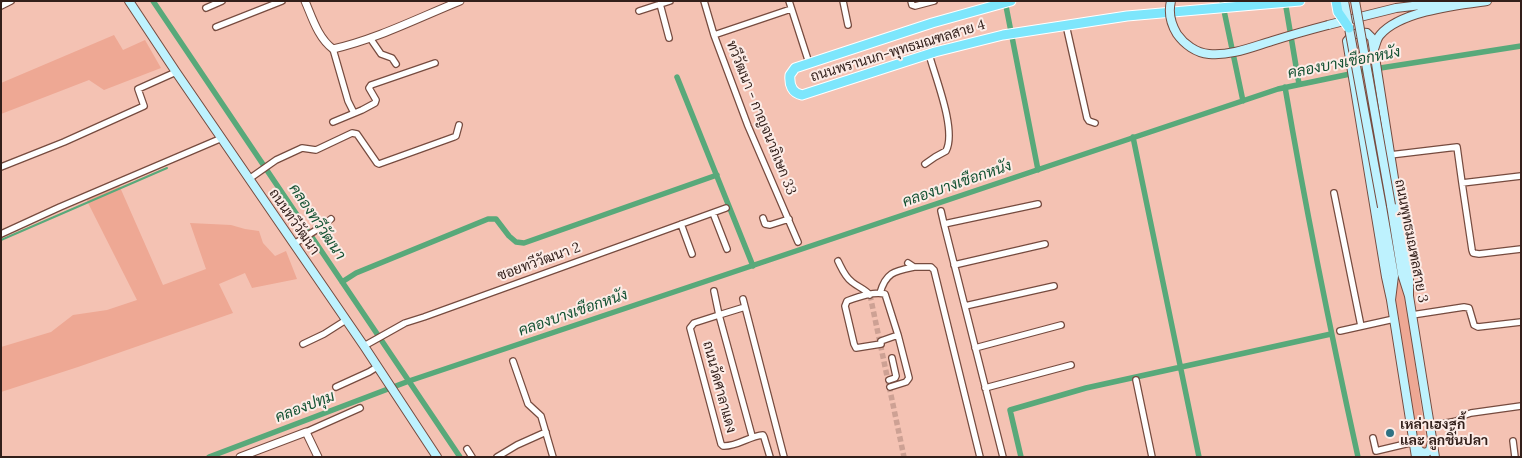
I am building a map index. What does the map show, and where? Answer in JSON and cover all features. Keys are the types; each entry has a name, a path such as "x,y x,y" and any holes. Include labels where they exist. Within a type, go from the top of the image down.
{"main road":[{"name":"ถนนทวีวัฒนา","path":"130,1 249,178 297,242 346,320 437,457"},
{"name":"ถนนพรานนก-พุทธมณฑลสาย 4","path":"1011,1 932,23 795,68 790,74 790,82 794,92 802,95 929,54 1028,30 1127,16 1298,1"},
{"path":"1171,1 1171,19 1181,40 1199,52 1208,54 1236,52 1328,25 1396,8 1454,1"},
{"path":"1336,1 1338,12 1349,28"},
{"name":"ถนนพุทธมณฑลสาย 3","path":"1344,1 1394,276 1391,300 1416,457"},
{"name":"ถนนพุทธมณฑลสาย 3","path":"1355,1 1402,274 1409,296 1435,457"},
{"path":"1374,53 1378,36 1388,27 1413,15 1488,1"},
{"path":"1391,300 1347,41 1352,35 1363,32 1372,38 1409,274 1409,296"},
{"path":"1414,443 1421,452 1426,453 1430,450 1432,440"}],"street":[{"path":"1,6 12,1"},
{"path":"206,8 222,1"},
{"path":"216,28 282,1"},
{"path":"305,1 326,43 333,49 346,95 354,113"},
{"path":"333,49 370,38 460,1"},
{"path":"639,11 670,1"},
{"name":"ทวีวัฒนา - กาญจนาภิเษก 33","path":"704,1 714,35 748,126 798,242"},
{"path":"789,1 809,63"},
{"path":"843,1 848,25"},
{"path":"911,1 912,5 916,6 934,1"},
{"path":"660,4 669,38"},
{"path":"714,35 791,9"},
{"path":"1066,25 1086,118 1089,122 1095,122"},
{"path":"370,38 381,54 392,58 396,64"},
{"path":"925,164 935,156 946,151 949,122 929,54"},
{"path":"333,122 375,103 376,100 369,88 371,85 435,63"},
{"path":"1,167 64,142 144,106 138,89 176,72"},
{"path":"249,178 276,160 302,148 316,150 355,132 379,164 454,138 459,125"},
{"path":"1,234 222,138"},
{"path":"1390,155 1457,147 1473,253 1521,249"},
{"path":"1462,183 1521,176"},
{"path":"1334,193 1361,326"},
{"path":"944,224 1038,204"},
{"name":"ซอยทวีวัฒนา 2","path":"364,346 405,323 726,208"},
{"path":"941,211 1003,457"},
{"path":"713,213 727,248"},
{"path":"763,218 766,224 770,225 789,218"},
{"path":"297,242 331,219"},
{"path":"681,224 692,254"},
{"path":"954,265 1045,244"},
{"path":"838,261 851,282 865,289 870,295"},
{"path":"908,263 914,267"},
{"path":"880,293 883,282 893,272 914,267 931,267 934,270 980,457"},
{"path":"965,306 1054,286"},
{"path":"714,290 752,436"},
{"path":"892,358 896,376 889,383 906,382 909,378 898,335 887,296 884,293 880,293 845,304 856,348 881,342 898,335"},
{"path":"743,299 783,453 769,455"},
{"path":"1412,315 1464,307 1469,308 1474,325 1478,327 1521,322"},
{"path":"719,315 745,308"},
{"name":"ถนนวัดศาลาแดง","path":"719,315 694,323 690,328 721,444 726,446 752,436 763,435 769,455"},
{"path":"1340,331 1394,319"},
{"path":"303,344 324,334 346,320"},
{"path":"975,348 1061,325"},
{"path":"513,361 528,404 541,416 553,457"},
{"path":"986,388 1071,365"},
{"path":"336,386 369,372 377,366"},
{"path":"1136,380 1152,457"},
{"path":"1430,426 1457,421 1471,413 1521,406"},
{"path":"240,457 306,432 360,408"},
{"path":"306,432 318,457"},
{"path":"497,457 525,441 546,432"},
{"path":"1373,438 1376,454 1414,443"},
{"path":"1513,441 1517,455"},
{"path":"467,449 472,457"}],"shaded area":[{"path":"114,35 123,50 145,40 161,68 104,90 89,80 1,114 1,83"},
{"path":"119,185 163,285 206,269 190,223 231,225 259,231 263,243 275,256 286,251 297,279 252,288 245,273 219,284 233,313 1,392 1,347 51,332 73,315 107,310 137,300 86,199"},
{"path":"1399,280 1405,292 1427,449 1423,449 1417,441 1396,302 1396,290"}],"waterway":[{"name":"คลองทวีวัฒนา","path":"153,1 460,457"},
{"path":"1005,1 1038,170"},
{"path":"1222,1 1243,101"},
{"path":"1285,1 1299,84"},
{"name":"คลองบางเชือกหนัง","path":"209,457 409,381 1278,89 1374,69 1521,46"},
{"path":"677,77 753,266"},
{"path":"1285,87 1319,272 1358,457"},
{"path":"1133,137 1199,457"},
{"path":"1,240 167,168"},
{"path":"342,282 356,273 488,219 496,219 509,236 516,242 524,243 717,175"},
{"path":"1021,457 1010,410 1086,388 1331,334"}],"tunnel":[{"path":"870,295 904,457"}],"place":[{"name":"เหล่าเฮงสุกี้ และ ลูกชิ้นปลา","path":"1390,433"}],"water label":[{"name":"คลองปทุม","path":"305,407"}]}
